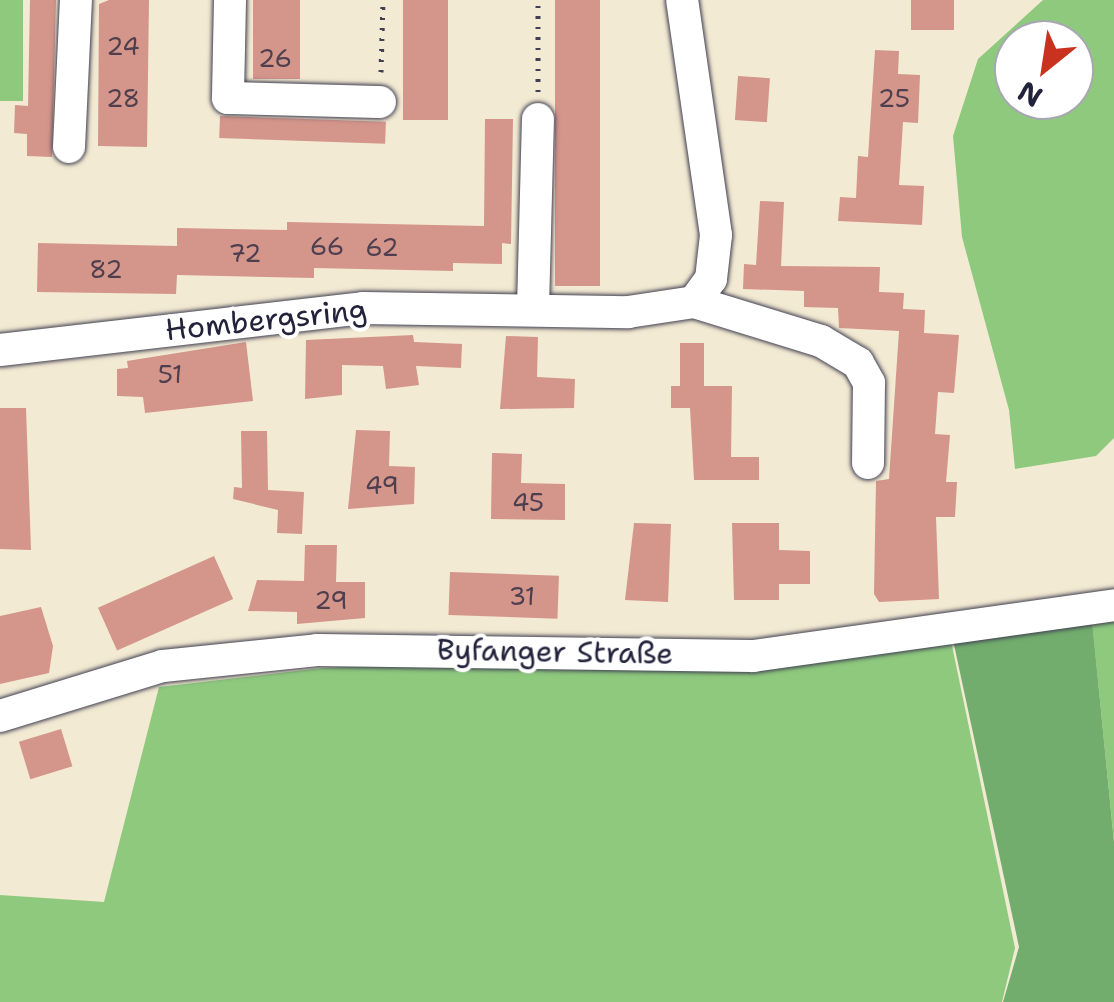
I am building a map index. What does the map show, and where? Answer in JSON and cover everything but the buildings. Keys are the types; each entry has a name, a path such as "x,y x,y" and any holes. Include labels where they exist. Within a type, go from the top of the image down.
{"street":[{"path":"69,147 76,0"},
{"path":"230,0 228,98 380,102"},
{"path":"682,0 716,235 712,279 694,302"},
{"path":"533,308 538,119"},
{"name":"Hombergsring","path":"0,350 363,308 662,311 694,302 821,341 858,363 869,383 868,463"},
{"name":"Byfanger Straße","path":"0,716 163,666 259,656 465,650 753,656 1114,605"}],"path":[{"path":"380,102 383,0"},
{"path":"538,0 538,119"}],"green space":[{"path":"0,0 23,0 23,101 0,101"},
{"path":"1043,0 1114,0 1114,438 1096,456 1015,469 1009,410 962,237 953,136 978,59 994,44 994,120 1094,120 1094,20 1021,20"},
{"path":"1114,617 1114,841 1092,621"},
{"path":"1092,620 1114,842 1114,1002 1003,1002 1019,947 953,640"},
{"path":"951,641 1015,948 1002,1002 0,1002 0,895 104,902 159,687 322,668"}]}
